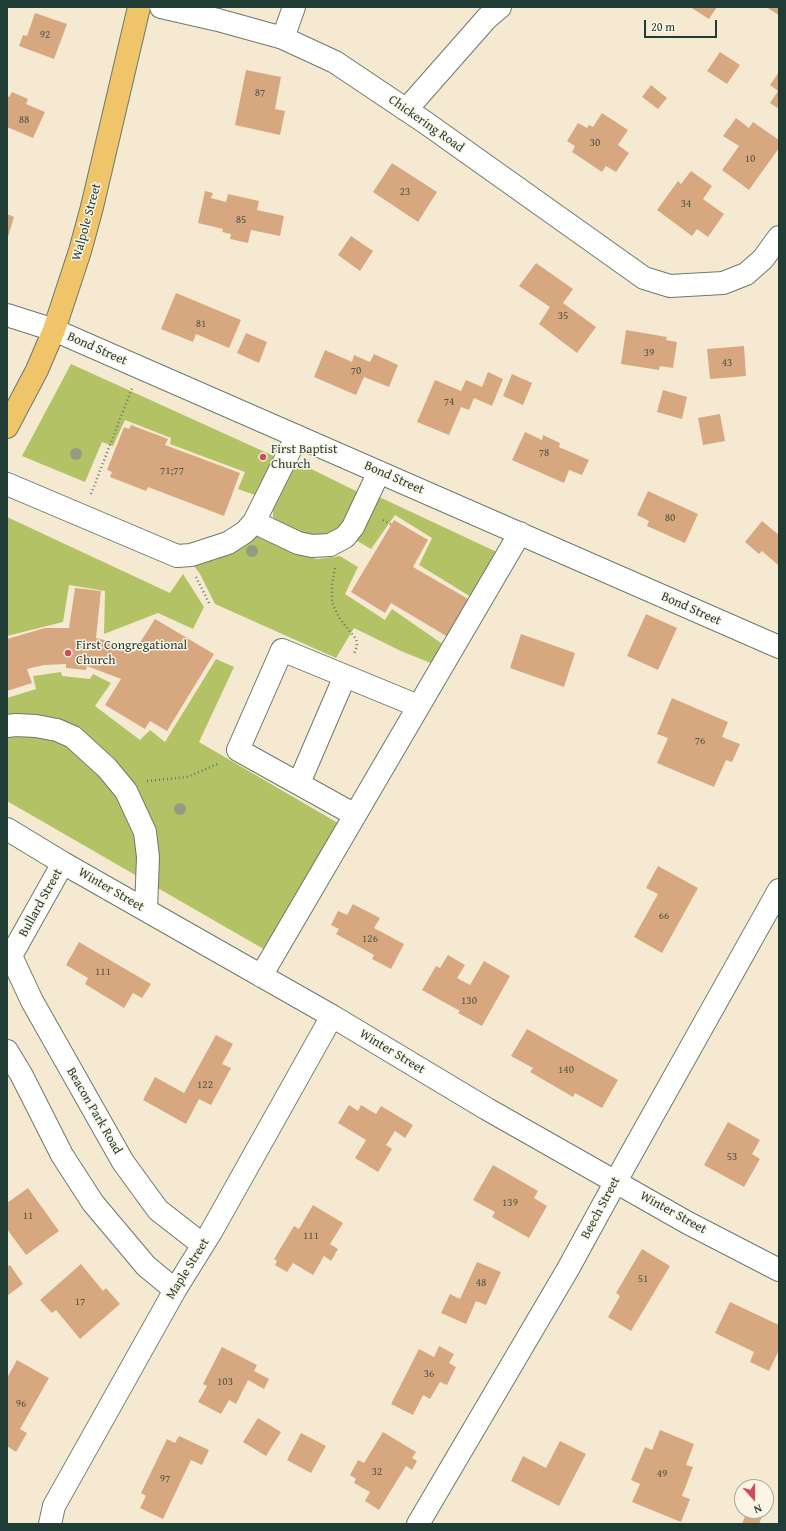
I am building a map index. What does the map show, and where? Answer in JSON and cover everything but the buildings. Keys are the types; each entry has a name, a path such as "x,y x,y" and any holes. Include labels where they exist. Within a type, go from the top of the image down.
{"main road":[{"name":"Walpole Street","path":"7,427 37,370 54,330 80,251 139,7"}],"street":[{"name":"Chickering Road","path":"161,7 218,20 283,38 335,62 406,110 644,278 670,286 723,283 746,274 763,259 779,237"},
{"path":"283,38 294,7"},
{"path":"406,110 487,18 500,7"},
{"name":"Bond Street","path":"7,315 54,330 779,647"},
{"path":"7,484 177,556 191,556 228,543 245,532 254,522 297,436"},
{"path":"254,522 298,543 312,546 333,544 345,537 353,527 379,472"},
{"path":"261,976 520,533"},
{"path":"355,814 239,750 282,650 418,706"},
{"path":"299,784 345,676"},
{"path":"7,726 16,724 36,726 57,730 73,737 107,768 126,791 145,832 148,857 146,910"},
{"name":"Winter Street","path":"7,829 63,863 332,1016 487,1109 688,1223 779,1270"},
{"name":"Bullard Street","path":"9,960 63,863"},
{"name":"Beech Street","path":"418,1524 568,1269 615,1181 779,890"},
{"name":"Beacon Park Road","path":"9,960 123,1162 158,1210 203,1245"},
{"name":"Maple Street","path":"50,1524 54,1506 175,1290 203,1245 332,1016"},
{"path":"7,1051 21,1074 62,1155 93,1203 146,1266 175,1290"}],"path":[{"path":"82,516 133,386"},
{"path":"333,544 336,563 332,584 332,603 340,619 356,639 357,646 345,676"},
{"path":"126,791 145,782 187,777 217,765 239,750"}],"green space":[{"path":"71,364 276,457 258,496 238,489 245,472 170,444 171,438 125,420 113,446 102,442 85,482 22,456"},
{"path":"297,462 358,492 341,524 332,533 314,539 278,525 273,517 273,508"},
{"path":"375,495 501,554 476,600 419,565 432,538 395,515 371,549 354,539"},
{"path":"7,517 170,593 183,574 204,607 193,629 158,613 104,634 105,591 69,585 63,622 7,636"},
{"path":"256,536 294,553 317,559 340,556 358,567 345,594 385,620 392,609 444,645 433,664 401,651 354,628 336,658 215,604 200,574 192,563 215,560 238,549"},
{"path":"216,659 234,667 199,742 343,826 267,951 7,801 7,698 36,689 33,676 61,672 62,676 90,679 93,674 111,683 95,706 140,740 150,730 165,742"}],"place":[{"name":"First Baptist Church","path":"263,457"},
{"name":"First Congregational Church","path":"68,653"}]}
